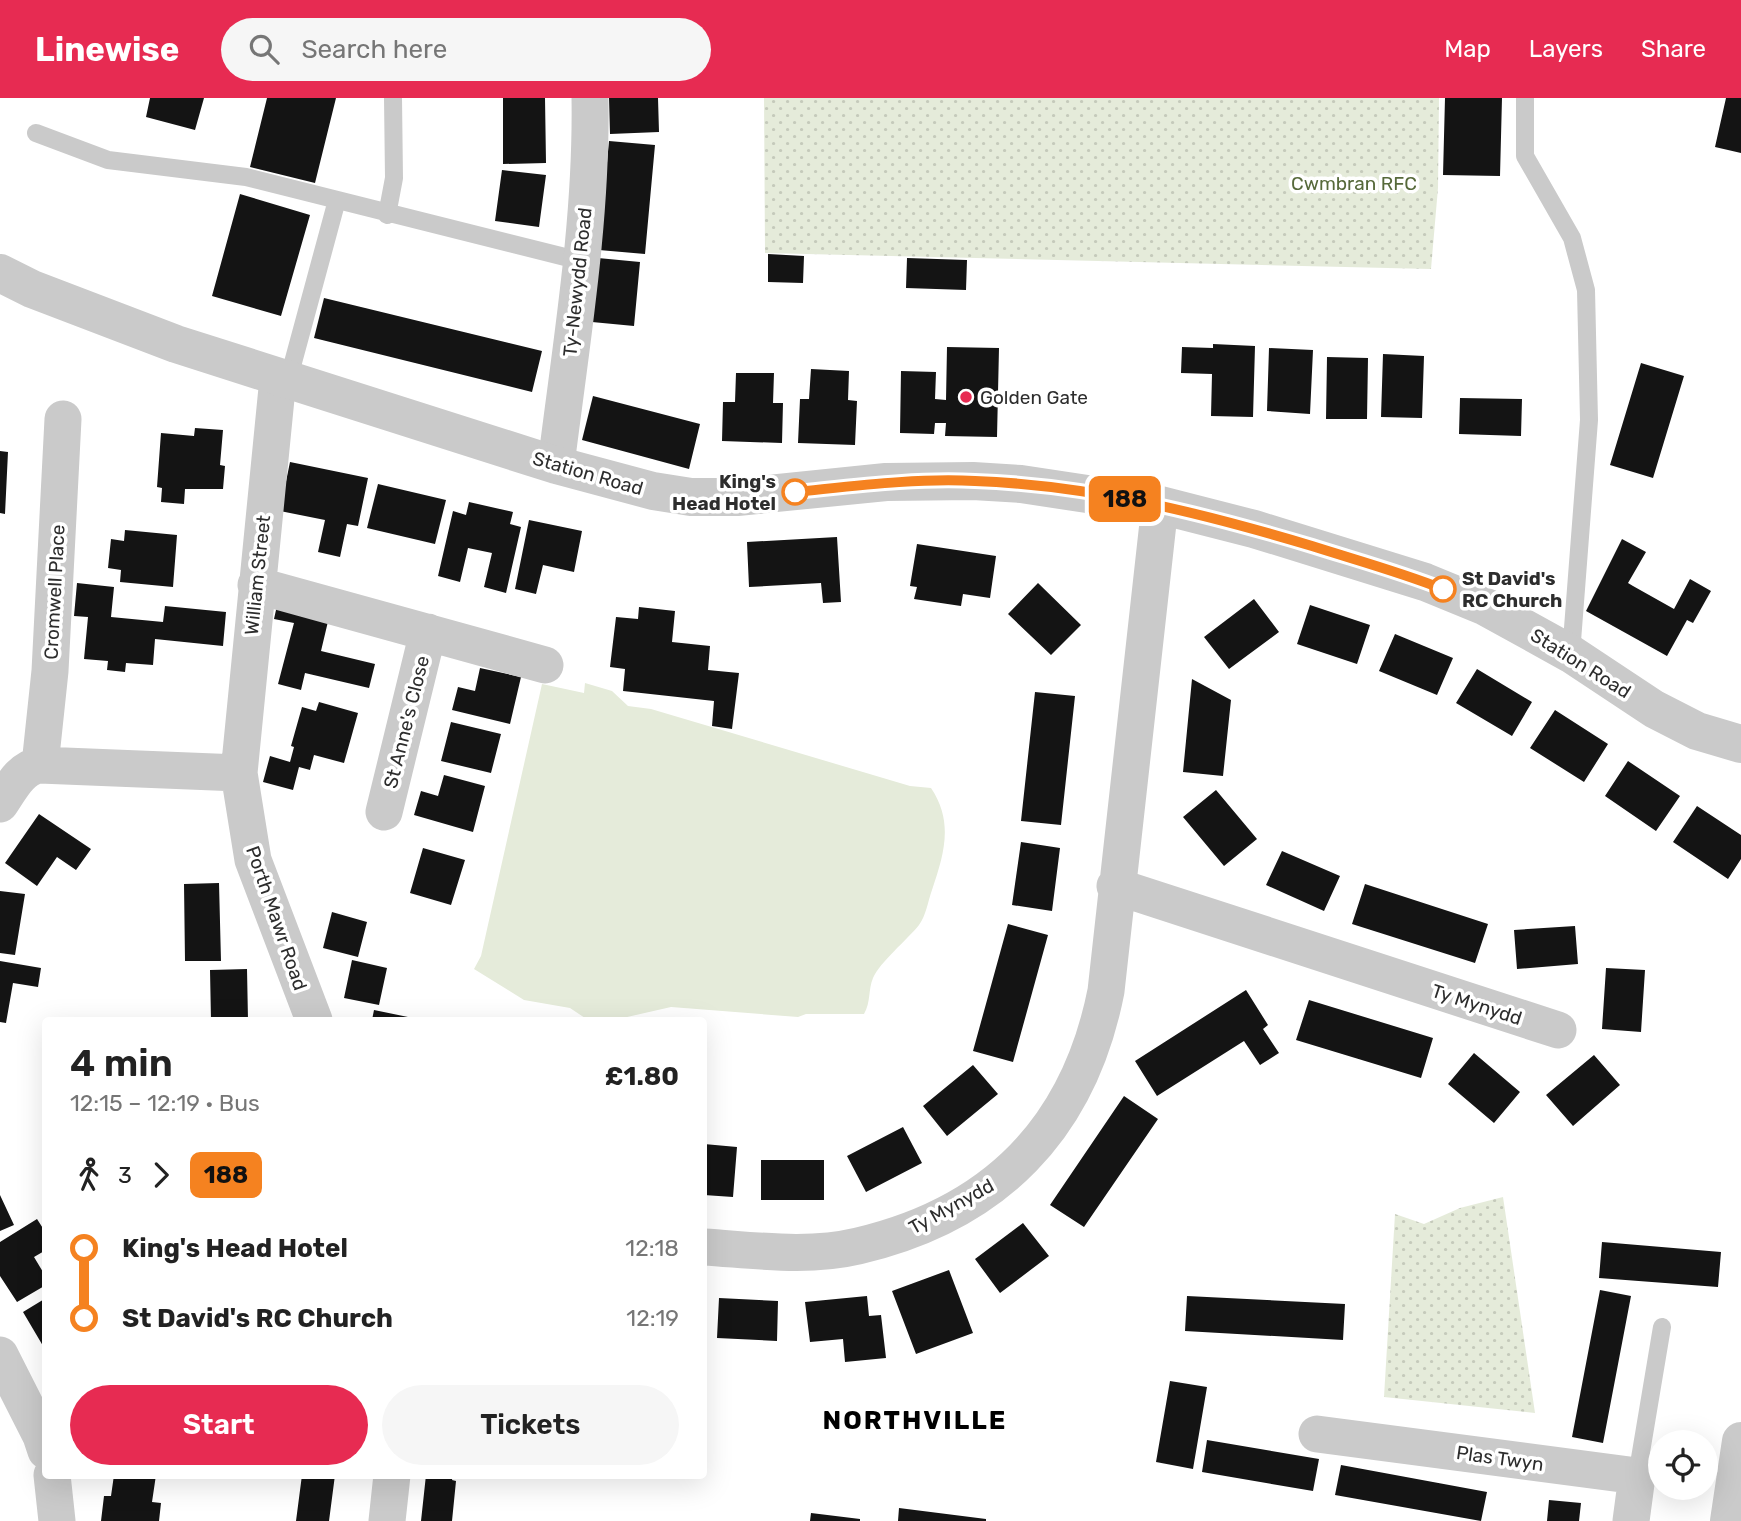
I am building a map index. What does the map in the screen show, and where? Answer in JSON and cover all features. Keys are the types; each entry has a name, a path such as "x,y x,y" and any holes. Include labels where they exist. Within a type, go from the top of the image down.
{"street":[{"name":"Ty-Newydd Road","path":"556,465 581,261 591,139 590,98"},
{"name":"Station Road","path":"0,273 32,289 176,344 627,485 691,497 737,497 886,482 973,481 1021,484 1160,505 1254,528 1425,582 1486,607 1570,654 1654,709 1697,731 1741,744"},
{"name":"William Street","path":"239,773 256,585 283,379"},
{"name":"Cromwell Place","path":"40,765 50,671 63,419"},
{"name":"Ty Mynydd","path":"707,1247 816,1252 857,1247 900,1233 941,1215 1013,1169 1045,1137 1068,1102 1098,1031 1106,991 1115,886 1160,505"},
{"name":"St Anne's Close","path":"256,585 545,665"},
{"name":"St Anne's Close","path":"384,812 428,632"},
{"path":"0,804 30,766 239,773"},
{"name":"Porth Mawr Road","path":"239,773 253,860 313,1017"},
{"name":"Ty Mynydd","path":"1115,886 1558,1030"},
{"path":"1,1360 42,1439"},
{"name":"Plas Twyn","path":"1317,1434 1637,1476"},
{"path":"1728,1521 1741,1441"},
{"path":"1631,1521 1637,1476"},
{"path":"52,1479 57,1521"},
{"path":"387,1521 392,1479"}],"lane":[{"path":"387,215 394,178 393,98"},
{"path":"1525,98 1525,156 1572,238 1586,290 1589,420 1570,654"},
{"path":"36,133 108,160 246,177 387,215 581,261"},
{"path":"283,379 337,200"},
{"path":"1637,1476 1662,1327"}],"green space":[{"name":"Cwmbran RFC","path":"764,98 1439,98 1438,188 1431,269 765,253"},
{"path":"585,683 612,691 628,706 651,709 910,786 931,788 943,813 945,826 943,851 936,877 921,921 881,965 873,978 864,1014 806,1014 798,1017 671,1007 627,1017 584,1017 570,1008 524,1000 474,969 481,956 542,684 584,693"},
{"path":"1503,1197 1535,1413 1384,1397 1395,1214 1424,1224 1460,1208"}],"building":[{"path":"150,98 204,98 195,130 146,117"},
{"path":"267,98 336,98 315,183 250,167"},
{"path":"503,98 545,98 546,163 503,164"},
{"path":"609,98 658,98 659,132 610,134"},
{"path":"1445,98 1502,98 1500,176 1443,175"},
{"path":"1726,98 1741,98 1741,153 1715,147"},
{"path":"609,141 655,145 645,254 599,250"},
{"path":"502,170 546,175 539,227 495,221"},
{"path":"240,194 310,215 281,316 212,296"},
{"path":"768,254 804,256 803,283 768,282"},
{"path":"598,258 640,262 634,326 592,322"},
{"path":"907,258 967,260 966,290 906,288"},
{"path":"324,298 542,351 532,392 314,338"},
{"path":"1213,344 1255,346 1253,417 1211,416 1212,374 1181,373 1182,347 1213,348"},
{"path":"947,347 999,348 997,437 945,436 946,423 935,423 934,434 900,433 901,371 936,372 935,399 946,400"},
{"path":"1269,348 1313,350 1310,414 1267,411"},
{"path":"1383,354 1424,356 1422,418 1381,417"},
{"path":"1327,357 1368,358 1367,419 1326,419"},
{"path":"1641,363 1684,376 1653,478 1610,465"},
{"path":"811,369 849,371 848,400 857,401 855,445 798,443 800,399 809,399"},
{"path":"736,373 774,373 773,403 783,403 782,443 722,441 723,402 735,402"},
{"path":"593,396 700,424 689,469 582,440"},
{"path":"1460,398 1522,399 1521,436 1459,434"},
{"path":"195,428 223,430 220,465 225,466 223,489 185,489 184,504 161,502 162,488 157,487 161,433 194,436"},
{"path":"0,451 8,452 5,514 0,513"},
{"path":"290,462 368,478 358,526 347,524 340,557 318,552 325,520 280,511"},
{"path":"378,484 446,500 435,544 367,528"},
{"path":"469,502 513,512 510,524 521,527 506,593 484,587 492,553 468,548 460,582 438,576 453,511 466,515"},
{"path":"529,520 582,531 574,572 543,565 536,594 515,589"},
{"path":"125,530 177,535 173,587 120,582 121,570 108,568 111,539 124,541"},
{"path":"837,537 841,602 823,603 821,583 749,587 747,542"},
{"path":"1622,539 1646,552 1628,583 1633,586 1674,609 1690,579 1711,591 1693,623 1687,620 1667,656 1586,611"},
{"path":"917,544 996,556 990,598 963,594 961,606 914,599 917,587 910,586"},
{"path":"77,583 114,587 111,617 163,622 165,606 226,612 223,646 155,639 153,665 126,663 125,672 107,670 108,661 84,659 88,617 74,616"},
{"path":"1038,583 1081,625 1051,655 1008,614"},
{"path":"1254,599 1279,632 1229,669 1204,637"},
{"path":"278,601 330,613 321,651 375,664 369,688 305,673 301,690 278,684 294,623 274,619"},
{"path":"1310,605 1370,625 1357,664 1297,644"},
{"path":"639,607 675,611 672,642 710,646 708,670 739,673 732,729 712,726 714,701 623,691 625,669 610,667 616,617 638,619"},
{"path":"1395,634 1453,658 1437,695 1379,671"},
{"path":"480,668 521,677 510,724 452,710 458,687 475,691"},
{"path":"1477,669 1532,702 1512,736 1456,703"},
{"path":"1192,679 1231,700 1223,776 1183,772"},
{"path":"1035,692 1075,696 1061,825 1021,821"},
{"path":"319,702 358,713 344,763 314,755 310,770 299,767 293,790 263,782 270,756 290,762 294,747 291,746 302,707 316,711"},
{"path":"1555,710 1608,744 1584,782 1530,748"},
{"path":"451,722 501,734 491,773 441,761"},
{"path":"1628,761 1680,796 1656,831 1605,796"},
{"path":"444,775 485,786 473,832 414,815 421,791 438,796"},
{"path":"1216,790 1257,839 1224,866 1183,817"},
{"path":"1697,806 1741,835 1741,859 1728,879 1673,842"},
{"path":"39,814 91,849 76,870 57,857 37,886 5,863"},
{"path":"1021,842 1060,848 1052,911 1012,905"},
{"path":"423,848 465,860 451,905 410,893"},
{"path":"1282,851 1340,876 1324,911 1266,885"},
{"path":"219,883 221,961 185,961 184,884"},
{"path":"1365,884 1488,924 1475,963 1352,924"},
{"path":"0,891 25,894 15,955 0,953"},
{"path":"332,912 367,922 358,957 323,948"},
{"path":"1008,924 1048,935 1013,1062 973,1051"},
{"path":"1575,926 1578,964 1517,969 1514,930"},
{"path":"352,960 387,968 379,1005 344,998"},
{"path":"0,961 41,968 38,987 13,983 6,1023 0,1022"},
{"path":"1606,968 1645,970 1641,1032 1602,1029"},
{"path":"247,969 248,1017 211,1017 210,970"},
{"path":"1246,990 1268,1025 1263,1029 1279,1053 1260,1065 1244,1041 1157,1096 1135,1061"},
{"path":"1309,1000 1433,1038 1421,1078 1296,1040"},
{"path":"374,1010 408,1017 373,1017"},
{"path":"1474,1053 1520,1092 1494,1123 1448,1084"},
{"path":"1594,1055 1620,1085 1573,1126 1546,1095"},
{"path":"973,1065 998,1094 947,1136 923,1106"},
{"path":"1124,1096 1158,1119 1084,1227 1050,1205"},
{"path":"903,1127 922,1163 866,1192 847,1156"},
{"path":"707,1144 737,1147 733,1197 707,1195"},
{"path":"761,1160 824,1160 824,1200 761,1200"},
{"path":"0,1195 14,1225 0,1231"},
{"path":"37,1219 42,1227 42,1252 34,1257 42,1270 42,1287 17,1302 0,1276 0,1242"},
{"path":"1023,1223 1049,1256 1000,1293 975,1259"},
{"path":"1602,1242 1721,1252 1718,1287 1599,1278"},
{"path":"949,1270 973,1333 916,1354 892,1291"},
{"path":"1600,1290 1631,1296 1603,1443 1572,1437"},
{"path":"867,1296 869,1316 881,1315 886,1358 845,1362 843,1339 810,1342 805,1302"},
{"path":"1187,1296 1345,1304 1343,1340 1185,1331"},
{"path":"719,1298 778,1301 777,1341 717,1338"},
{"path":"42,1300 42,1344 23,1312"},
{"path":"1170,1381 1207,1387 1193,1469 1156,1462"},
{"path":"1207,1440 1319,1459 1313,1491 1202,1472"},
{"path":"1341,1465 1487,1492 1481,1521 1335,1495"},
{"path":"113,1479 155,1479 152,1502 161,1503 159,1521 101,1521 104,1496 111,1496"},
{"path":"301,1479 334,1479 329,1521 296,1521"},
{"path":"426,1479 456,1481 452,1521 421,1521"},
{"path":"1549,1500 1581,1503 1579,1521 1547,1521"},
{"path":"899,1508 986,1519 986,1521 898,1521"},
{"path":"811,1513 860,1519 860,1521 810,1521"}],"bus line":[{"name":"188","path":"795,492 886,482 973,481 1069,490 1160,505 1254,528 1443,589"}],"place":[{"name":"Golden Gate","path":"966,397"},
{"name":"King's Head Hotel","path":"795,492"},
{"name":"St David's RC Church","path":"1443,589"}],"district":[{"name":"NORTHVILLE","path":"915,1420"}]}
